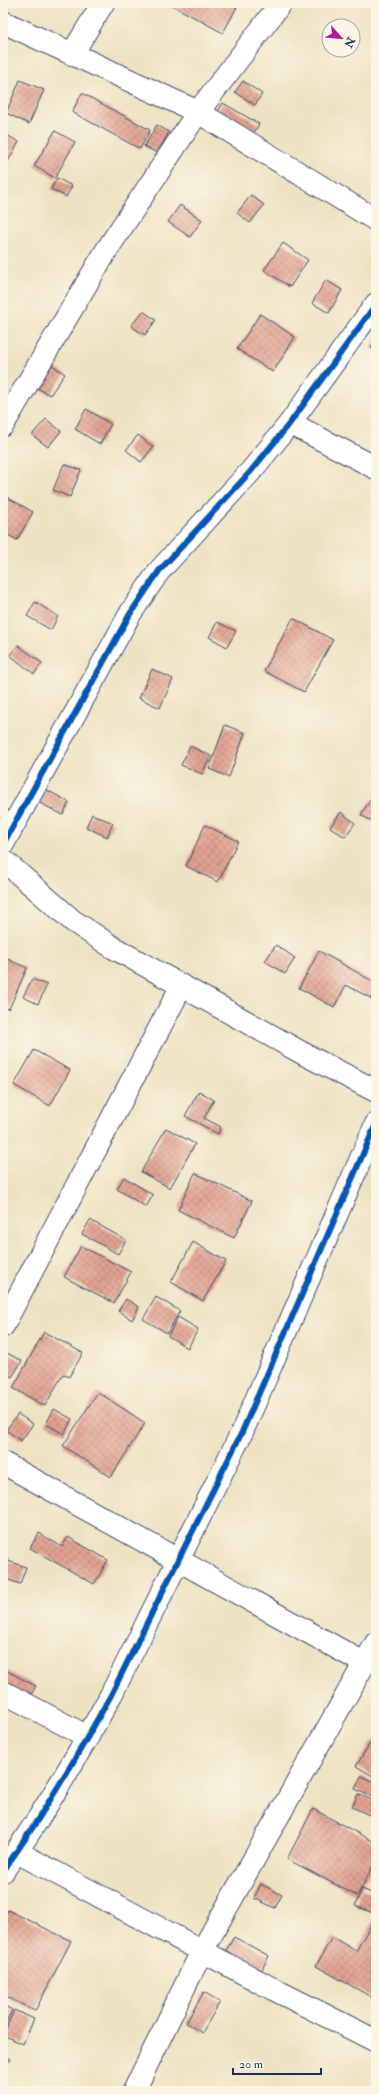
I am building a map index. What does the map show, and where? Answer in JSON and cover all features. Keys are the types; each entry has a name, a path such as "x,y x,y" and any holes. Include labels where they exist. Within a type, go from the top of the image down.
{"street":[{"path":"72,54 103,3"},
{"path":"3,425 106,251 198,112 281,3"},
{"path":"3,22 198,112 376,220"},
{"path":"3,844 130,614 159,571 251,470 290,423 376,304"},
{"path":"290,423 376,468"},
{"path":"3,860 73,921 114,948 181,987 304,1054 376,1091"},
{"path":"3,1326 181,987"},
{"path":"3,1871 88,1737 111,1695 177,1559 242,1432 376,1124"},
{"path":"3,1463 364,1663"},
{"path":"134,2091 202,1951 376,1643"},
{"path":"3,1692 88,1737"},
{"path":"16,1852 376,2041"}],"building":[{"path":"168,3 239,3 223,33"},
{"path":"20,80 44,90 29,124 6,113"},
{"path":"243,81 262,94 255,105 235,92"},
{"path":"82,93 150,130 140,149 72,112"},
{"path":"223,103 259,124 247,145 211,124"},
{"path":"157,125 169,132 157,153 144,146"},
{"path":"55,131 75,142 55,178 34,166"},
{"path":"3,133 19,142 3,170"},
{"path":"57,178 72,186 66,197 51,189"},
{"path":"251,195 264,205 250,223 237,213"},
{"path":"180,205 202,220 190,237 168,222"},
{"path":"283,243 308,260 290,287 264,270"},
{"path":"326,280 342,290 329,313 312,303"},
{"path":"143,311 156,320 145,335 131,326"},
{"path":"260,314 295,337 273,372 237,349"},
{"path":"376,339 376,350 371,348"},
{"path":"52,365 65,374 50,395 37,388"},
{"path":"86,409 111,424 100,444 75,429"},
{"path":"46,419 61,431 48,447 32,435"},
{"path":"138,435 153,447 141,462 126,450"},
{"path":"64,464 81,470 70,497 53,490"},
{"path":"3,495 33,512 17,540 3,532"},
{"path":"35,602 58,616 51,630 27,616"},
{"path":"293,618 333,640 304,692 264,671"},
{"path":"217,622 236,631 227,647 209,637"},
{"path":"18,645 42,663 34,674 10,655"},
{"path":"152,669 173,679 160,708 139,698"},
{"path":"225,725 245,733 229,777 209,769"},
{"path":"190,746 211,756 202,774 181,765"},
{"path":"43,788 69,802 63,815 36,801"},
{"path":"370,800 376,804 376,824 361,815"},
{"path":"341,812 355,823 345,837 330,827"},
{"path":"92,814 113,823 107,837 86,827"},
{"path":"205,825 238,841 218,882 186,866"},
{"path":"276,945 295,958 285,974 265,961"},
{"path":"319,951 376,983 376,1001 346,985 334,1007 299,988"},
{"path":"3,957 27,968 9,1009 3,1007"},
{"path":"32,979 47,985 38,1004 23,997"},
{"path":"34,1050 70,1070 50,1106 14,1085"},
{"path":"199,1091 214,1100 204,1118 221,1127 218,1134 185,1116"},
{"path":"166,1128 195,1144 170,1188 141,1172"},
{"path":"195,1173 252,1201 234,1238 178,1210"},
{"path":"124,1177 153,1195 146,1207 117,1189"},
{"path":"90,1220 126,1240 118,1254 82,1234"},
{"path":"193,1242 226,1261 203,1301 171,1282"},
{"path":"81,1246 131,1272 114,1303 64,1277"},
{"path":"156,1297 180,1311 167,1333 143,1319"},
{"path":"126,1299 139,1307 132,1320 118,1311"},
{"path":"178,1317 198,1329 188,1348 168,1336"},
{"path":"44,1332 83,1353 69,1377 63,1374 45,1406 13,1388"},
{"path":"3,1351 22,1361 12,1377 3,1372"},
{"path":"98,1392 145,1423 111,1477 63,1446"},
{"path":"54,1409 72,1419 64,1434 46,1424"},
{"path":"18,1414 33,1424 21,1441 6,1430"},
{"path":"39,1533 62,1547 68,1537 108,1560 94,1584 30,1548"},
{"path":"3,1556 8,1558 3,1567"},
{"path":"8,1561 26,1567 20,1584 3,1578"},
{"path":"3,1669 36,1686 27,1702 3,1689"},
{"path":"372,1740 376,1743 376,1778 356,1766"},
{"path":"361,1776 376,1783 376,1799 355,1789"},
{"path":"358,1794 376,1802 376,1818 352,1807"},
{"path":"313,1809 376,1843 376,1860 357,1896 287,1859"},
{"path":"261,1884 282,1895 275,1908 254,1898"},
{"path":"362,1889 376,1895 376,1914 355,1906"},
{"path":"8,1910 71,1941 35,2011 3,1995 3,1919"},
{"path":"376,1916 376,1992 373,1998 316,1966 332,1937 356,1951"},
{"path":"234,1937 269,1956 261,1971 225,1952"},
{"path":"204,1992 220,2002 202,2033 186,2023"},
{"path":"3,2005 12,2010 3,2028"},
{"path":"14,2010 34,2019 23,2044 3,2035"},
{"path":"3,2056 10,2059 3,2072"}],"cycle path":[{"path":"3,844 130,614 159,571 251,471 290,423 376,304"},
{"path":"3,1871 60,1784 111,1695 242,1432 376,1124"}]}
